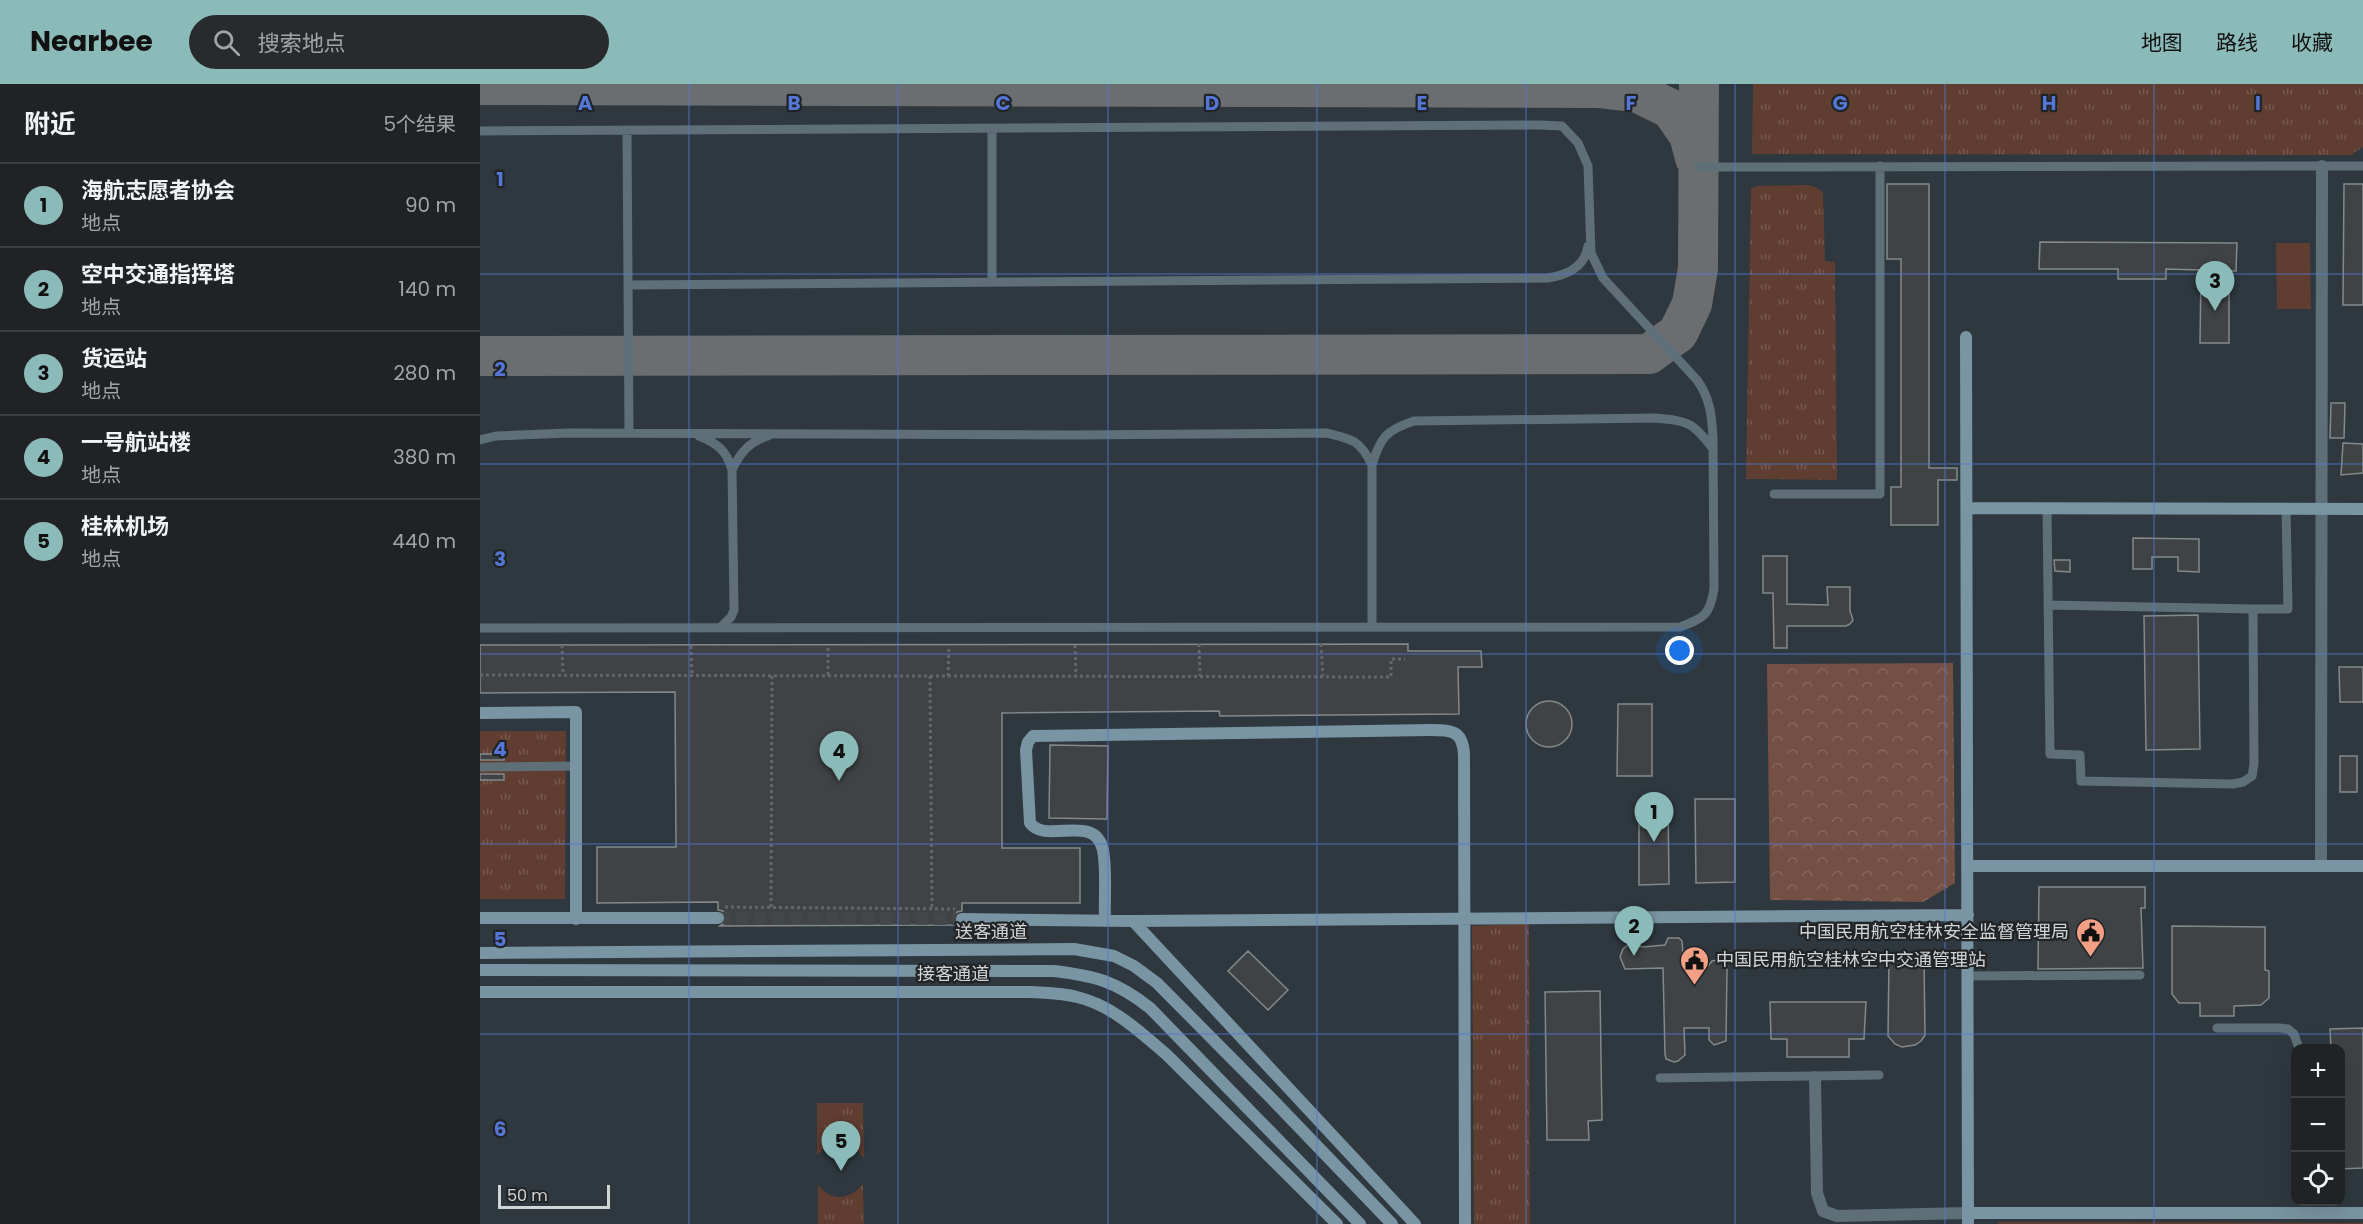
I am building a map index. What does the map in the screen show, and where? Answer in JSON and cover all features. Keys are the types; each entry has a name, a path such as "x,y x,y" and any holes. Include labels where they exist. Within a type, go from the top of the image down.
{"street":[{"path":"2321,866 2322,166"},
{"path":"1966,337 1968,1219"},
{"path":"1967,508 2363,509"},
{"path":"480,713 576,712 576,919"},
{"path":"1105,921 1103,851 1098,838 1086,831 1038,830 1030,823 1026,750 1028,742 1034,735 1451,731 1459,736 1464,746 1465,1224"},
{"path":"1967,866 2363,866"},
{"path":"480,918 576,919 718,913"},
{"path":"962,914 1105,921 1968,915"},
{"path":"1133,921 1415,1224"},
{"name":"送客通道","path":"480,953 1089,950 1114,956 1145,973 1270,1097 1392,1224"},
{"path":"480,970 1053,971 1086,975 1118,985 1150,1008 1360,1224"},
{"name":"接客通道","path":"480,992 1031,992 1076,996 1101,1006 1141,1033 1166,1054 1337,1224"},
{"path":"1815,1077 1817,1193 1823,1211 1837,1216 1968,1219 2301,1207 2363,1213"}],"lane":[{"path":"480,131 1562,126 1578,143 1587,166 1591,253 1603,278 1697,380 1707,394 1712,417 1714,589 1712,606 1702,619 1680,627 480,628"},
{"path":"992,129 992,282"},
{"path":"627,130 629,433"},
{"path":"1774,494 1880,494 1880,166"},
{"path":"1698,167 2363,166"},
{"path":"628,285 1548,278 1563,276 1579,266 1587,254 1589,235"},
{"path":"1372,627 1372,465 1378,445 1394,427 1413,421 1656,418 1682,420 1698,430 1713,449"},
{"path":"480,440 508,435 629,433 1326,433 1351,439 1366,452 1372,465"},
{"path":"694,434 721,448 728,457 732,470 734,610 731,617 721,627"},
{"path":"732,470 740,453 748,446 775,434"},
{"path":"2047,508 2050,754 2080,755 2081,780 2233,784 2243,782 2252,776 2254,764 2253,609"},
{"path":"2048,606 2288,609 2286,509"},
{"path":"734,610 742,622 751,627"},
{"path":"480,767 577,766"},
{"path":"1968,976 2140,975"},
{"path":"2217,1028 2284,1028 2294,1034 2298,1044"},
{"path":"1660,1078 1879,1075"}],"path":[{"path":"1199,644 1200,676"},
{"path":"1321,644 1323,676"},
{"path":"562,645 563,675"},
{"path":"828,645 828,675"},
{"path":"948,676 949,645"},
{"path":"1076,645 1076,676"},
{"path":"691,646 692,675"},
{"path":"480,675 1391,677 1391,659 1405,659"},
{"path":"771,907 772,675"},
{"path":"930,676 932,908"},
{"path":"718,913 771,907 932,908 962,914"}],"shaded area":[{"path":"480,84 2363,84 2363,1224 480,1224"}],"green space":[{"path":"1753,84 2363,84 2363,147 2351,155 1752,154"},
{"path":"1809,185 1823,193 1825,261 1835,262 1837,480 1746,479 1751,189 1757,186"},
{"path":"2276,243 2310,243 2311,309 2277,309"},
{"path":"1953,663 1955,883 1923,902 1770,900 1767,664"},
{"path":"480,731 566,731 565,899 480,899"},
{"path":"1529,924 1530,1224 1474,1224 1472,926"},
{"path":"817,1103 863,1103 864,1158 853,1148 841,1144 829,1146 817,1155"},
{"path":"863,1184 864,1224 818,1224 818,1185 829,1194 840,1197 852,1193"},
{"path":"1998,1222 2363,1223 2363,1224 1998,1224"}],"building":[{"path":"1887,184 1929,184 1929,468 1957,468 1957,480 1938,480 1938,525 1891,525 1891,487 1901,487 1901,259 1887,259"},
{"path":"2344,184 2363,184 2363,305 2343,305"},
{"path":"2040,242 2237,243 2236,271 2229,271 2229,343 2200,343 2201,270 2166,269 2166,279 2118,279 2118,269 2039,269"},
{"path":"2331,403 2345,403 2344,438 2330,438"},
{"path":"2343,443 2363,444 2363,473 2341,475"},
{"path":"2133,538 2199,539 2199,572 2178,571 2178,557 2152,557 2152,569 2133,569"},
{"path":"1763,556 1787,556 1787,604 1828,605 1827,587 1850,587 1850,611 1853,620 1846,626 1787,626 1787,648 1774,648 1773,593 1763,593"},
{"path":"2054,560 2070,560 2070,572 2055,571"},
{"path":"2198,615 2200,749 2146,750 2144,616"},
{"path":"1408,644 1408,651 1481,651 1482,667 1458,667 1459,714 1220,716 1219,711 1002,713 1002,848 1080,848 1080,903 962,903 962,911 957,912 954,918 957,925 720,926 725,923 726,917 723,911 718,910 718,902 597,903 597,847 676,847 675,692 480,693 480,645"},
{"path":"2339,667 2363,667 2363,702 2340,702"},
{"path":"1549,701 1565,708 1572,724 1565,740 1549,747 1533,740 1526,724 1533,708"},
{"path":"1618,704 1652,704 1652,776 1617,776"},
{"path":"1050,745 1108,746 1107,819 1049,818"},
{"path":"480,754 504,754 504,760 480,760"},
{"path":"2340,756 2357,756 2357,792 2340,792"},
{"path":"480,774 504,774 504,780 480,780"},
{"path":"1695,799 1735,799 1735,882 1696,883"},
{"path":"1639,800 1668,800 1669,884 1639,885"},
{"path":"2039,887 2145,887 2145,908 2141,908 2143,968 2038,969"},
{"path":"2172,926 2265,927 2265,970 2269,971 2269,998 2261,1005 2234,1006 2234,1016 2200,1016 2200,1003 2179,1003 2172,994"},
{"path":"1668,938 1679,938 1682,941 1684,969 1708,966 1712,961 1717,960 1724,963 1727,969 1726,1041 1714,1045 1709,1040 1709,1028 1684,1028 1685,1055 1674,1062 1666,1059 1665,1054 1663,968 1625,969 1620,957 1623,949 1630,943 1643,947 1665,945"},
{"path":"1248,951 1288,990 1268,1010 1228,971"},
{"path":"1889,960 1924,960 1925,1035 1915,1045 1902,1047 1895,1044 1888,1036"},
{"path":"1600,991 1602,1120 1588,1121 1589,1140 1547,1140 1545,992"},
{"path":"1770,1002 1866,1002 1864,1039 1849,1039 1849,1057 1787,1057 1787,1039 1771,1039"},
{"path":"2363,1028 2363,1168 2345,1169 2345,1044 2331,1044 2330,1029"}],"taxiway":[{"path":"480,356 1649,354 1678,333 1692,304 1698,268 1699,84"},
{"path":"480,85 1599,88 1636,92 1671,109 1689,135 1695,158"}],"tunnel":[{"path":"718,918 962,919"}],"place":[{"name":"货运站","path":"2215,311"},
{"name":"一号航站楼","path":"839,781"},
{"name":"海航志愿者协会","path":"1654,842"},
{"name":"空中交通指挥塔","path":"1634,956"},
{"name":"中国民用航空桂林安全监督管理局","path":"2090,958"},
{"name":"中国民用航空桂林空中交通管理站","path":"1695,986"},
{"name":"桂林机场","path":"841,1171"}]}
